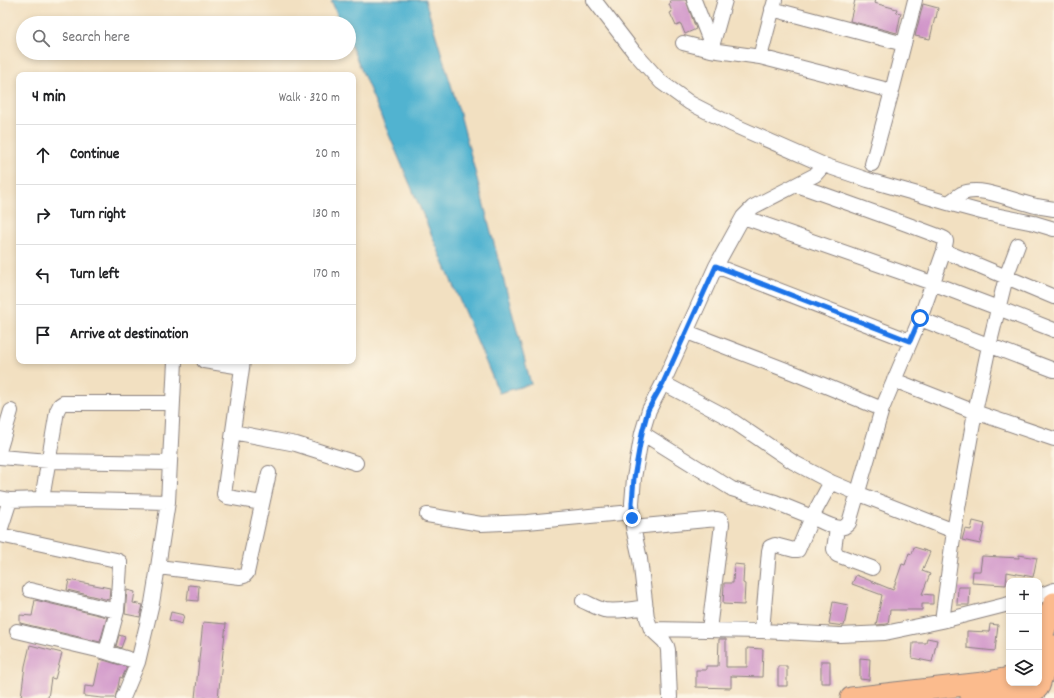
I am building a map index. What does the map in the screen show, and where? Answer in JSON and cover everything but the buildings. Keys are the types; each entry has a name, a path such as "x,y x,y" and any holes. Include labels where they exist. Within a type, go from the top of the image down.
{"highway":[{"path":"1042,637 1054,603"},
{"path":"1042,673 1051,657 1054,646"},
{"path":"852,698 983,682 1006,683"},
{"path":"972,698 1010,686"},
{"path":"1019,686 1030,693 1040,686"}],"street":[{"path":"594,0 634,52 661,82 690,103 731,124 824,166 948,203 1054,229"},
{"path":"694,0 712,48"},
{"path":"712,48 725,0"},
{"path":"872,164 915,0"},
{"path":"760,57 774,5 904,44"},
{"path":"683,44 760,57 892,91"},
{"path":"670,698 669,655 664,641 651,629 646,607 640,559 633,527 632,503 634,478 642,433 648,410 663,383 716,266 743,217 753,207 815,175 824,166"},
{"path":"642,433 732,489 775,502 837,528 842,528 849,523 882,409 920,318 946,243 945,239 905,223 797,185"},
{"path":"948,203 961,194 979,192 994,194 1035,206 1054,209"},
{"path":"1011,198 1054,200"},
{"path":"743,217 932,283 1054,330"},
{"path":"942,621 954,531 975,412 998,308 1006,277 1018,244"},
{"path":"944,251 1054,297"},
{"path":"716,266 910,341"},
{"path":"920,318 1054,370"},
{"path":"687,332 882,409"},
{"path":"123,698 138,662 152,603 158,567 168,502 175,364"},
{"path":"242,364 224,494 228,497 262,503"},
{"path":"894,380 975,412 1054,439"},
{"path":"663,383 727,417 793,462 831,482 954,531"},
{"path":"42,499 57,411 60,405 63,403 172,403"},
{"path":"0,448 11,411"},
{"path":"233,432 296,444 356,463"},
{"path":"0,457 49,461 170,463"},
{"path":"158,567 240,578 244,576 247,573 269,473"},
{"path":"762,631 770,547 775,544 798,550 812,517 831,482"},
{"path":"0,531 5,499 168,502"},
{"path":"427,515 481,524 527,522 632,512"},
{"path":"633,527 717,519 721,520 722,524 709,630"},
{"path":"837,528 834,549 836,555 872,568"},
{"path":"0,535 120,562 117,611 106,652"},
{"path":"30,590 117,611"},
{"path":"1042,595 1054,590"},
{"path":"583,601 604,610 646,607"},
{"path":"651,629 762,631 840,635 885,633 942,621 1006,605"},
{"path":"17,631 106,652 138,662"}],"water":[{"path":"331,0 425,0 460,114 531,384 499,393 356,57 356,16 338,16"}],"route":[{"path":"632,518 634,478 642,433 648,410 663,383 716,266 910,341 920,318"}]}
